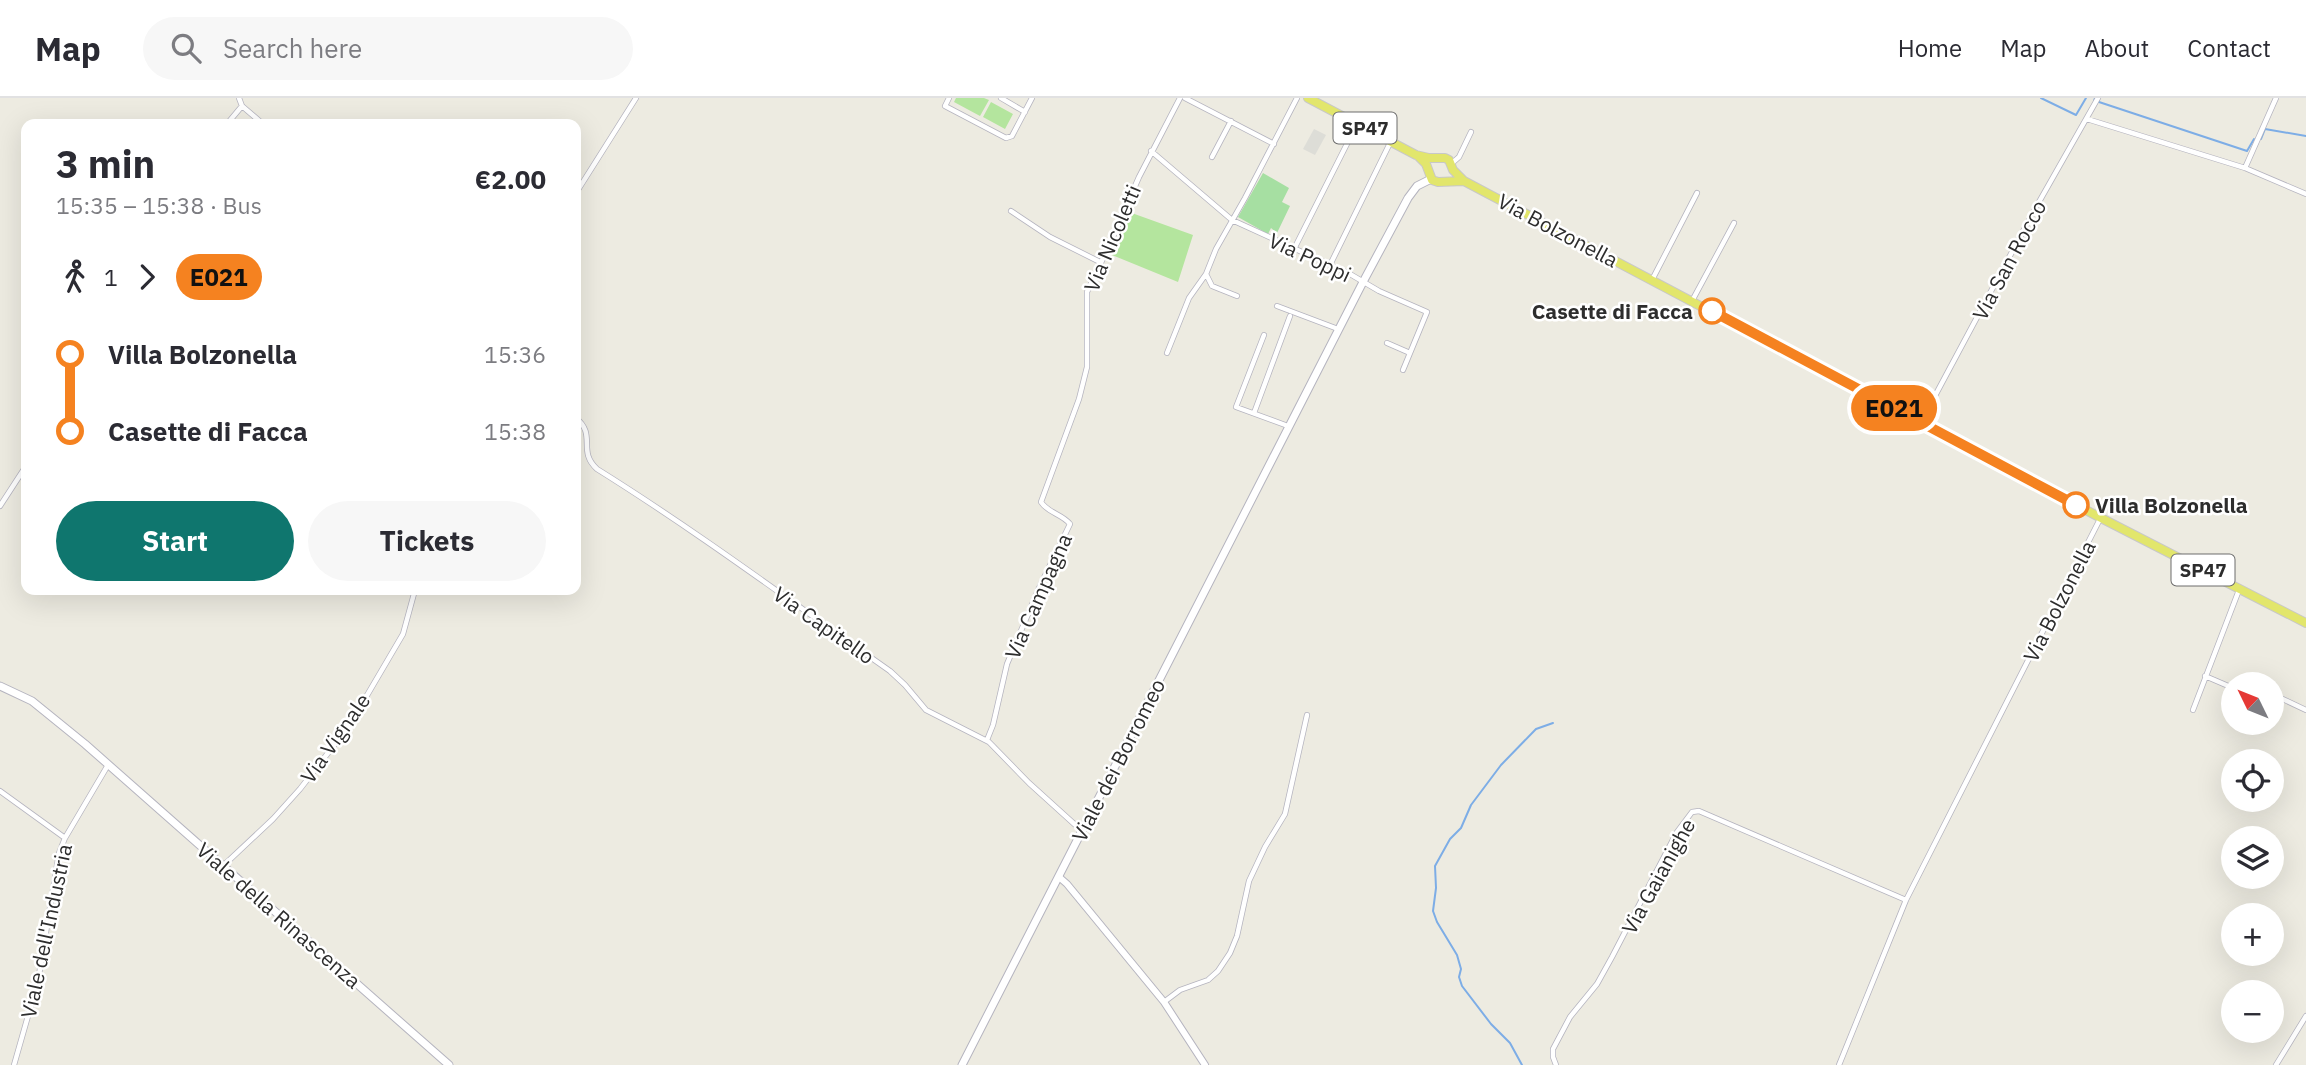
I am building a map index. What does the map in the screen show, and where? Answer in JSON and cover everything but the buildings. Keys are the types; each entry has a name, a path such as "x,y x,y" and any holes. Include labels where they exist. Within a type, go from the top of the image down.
{"main road":[{"name":"SP47","path":"1309,98 1416,155 1422,159 1431,178"},
{"name":"SP47","path":"1416,155 1444,158 1452,167"},
{"path":"1428,169 1434,159"},
{"name":"Via Bolzonella","path":"1452,167 1464,181 2101,518"},
{"path":"1448,180 1452,167"},
{"name":"Via Bolzonella","path":"1431,178 1437,182 1464,181"},
{"name":"Viale dei Borromeo","path":"962,1065 1363,282 1408,198 1417,186 1431,178"},
{"name":"SP47","path":"2101,518 2306,622"},
{"name":"Viale della Rinascenza","path":"0,686 32,701 108,765 449,1065"}],"street":[{"path":"239,98 242,106 257,119"},
{"path":"581,185 636,98"},
{"path":"949,98 945,106 1006,138 1012,136 1032,98"},
{"path":"1001,98 1025,112"},
{"path":"1182,98 1274,144"},
{"name":"Via Nicoletti","path":"1082,388 1087,367 1087,292 1151,151 1182,98"},
{"path":"1167,353 1189,298 1206,274 1216,249 1297,98"},
{"name":"Via San Rocco","path":"1921,423 2035,209 2098,98"},
{"path":"2245,169 2276,98"},
{"path":"231,119 242,106"},
{"path":"2087,119 2245,169 2306,194"},
{"path":"1212,157 1231,121"},
{"path":"1294,248 1357,124"},
{"path":"1452,167 1471,132"},
{"path":"1330,265 1391,141"},
{"name":"Via Poppi","path":"1151,151 1232,220 1427,312 1403,370"},
{"path":"1652,280 1697,193"},
{"path":"1011,211 1050,237 1100,262"},
{"path":"1692,301 1734,223"},
{"path":"1206,274 1212,286 1237,296"},
{"path":"1277,306 1339,329"},
{"path":"1254,413 1290,316"},
{"path":"1264,335 1236,407 1289,426"},
{"path":"1387,343 1410,353"},
{"name":"Via Campagna","path":"987,740 1007,664 1038,588 1070,524 1045,508 1041,502 1082,388"},
{"name":"Via Capitello","path":"581,424 586,431 587,456 597,469 711,543 890,671 926,710 987,740 1082,832"},
{"path":"0,506 21,474"},
{"name":"Via Bolzonella","path":"1839,1065 1906,900 2101,518"},
{"path":"2193,710 2240,589"},
{"name":"Via Vignale","path":"223,866 273,819 300,789 349,726 403,634 414,595"},
{"path":"2205,676 2221,683"},
{"path":"2284,700 2306,710"},
{"path":"1164,1002 1180,990 1208,979 1218,971 1230,953 1237,936 1250,881 1265,847 1285,814 1307,715"},
{"name":"Viale dell'Industria","path":"14,1065 38,981 59,853 108,765"},
{"path":"0,791 65,838"},
{"name":"Via Gaianighe","path":"1556,1065 1552,1057 1553,1049 1570,1017 1597,984 1677,832 1692,812 1699,811 1906,900"},
{"path":"1059,877 1164,1002 1205,1065"},
{"path":"2276,1065 2306,1016"}],"green space":[{"path":"956,98 989,100 980,116 954,102"},
{"path":"991,102 1013,114 1005,129 983,117"},
{"path":"1263,173 1289,188 1282,202 1290,206 1277,233 1271,228 1268,234 1238,217"},
{"path":"1129,212 1193,235 1178,282 1112,255"}],"shaded area":[{"path":"1314,129 1326,135 1315,155 1303,149"}],"waterway":[{"path":"2041,98 2076,115 2086,98"},
{"path":"2099,102 2247,151 2254,139"},
{"path":"2261,139 2265,129 2306,136"},
{"path":"1522,1065 1510,1043 1491,1024 1462,986 1457,955 1433,911 1435,866 1450,839 1461,828 1471,805 1501,765 1536,729 1553,723"}],"bus line":[{"name":"E021","path":"1712,311 2076,505"}],"place":[{"name":"Casette di Facca","path":"1712,311"},
{"name":"Villa Bolzonella","path":"2076,505"}]}
